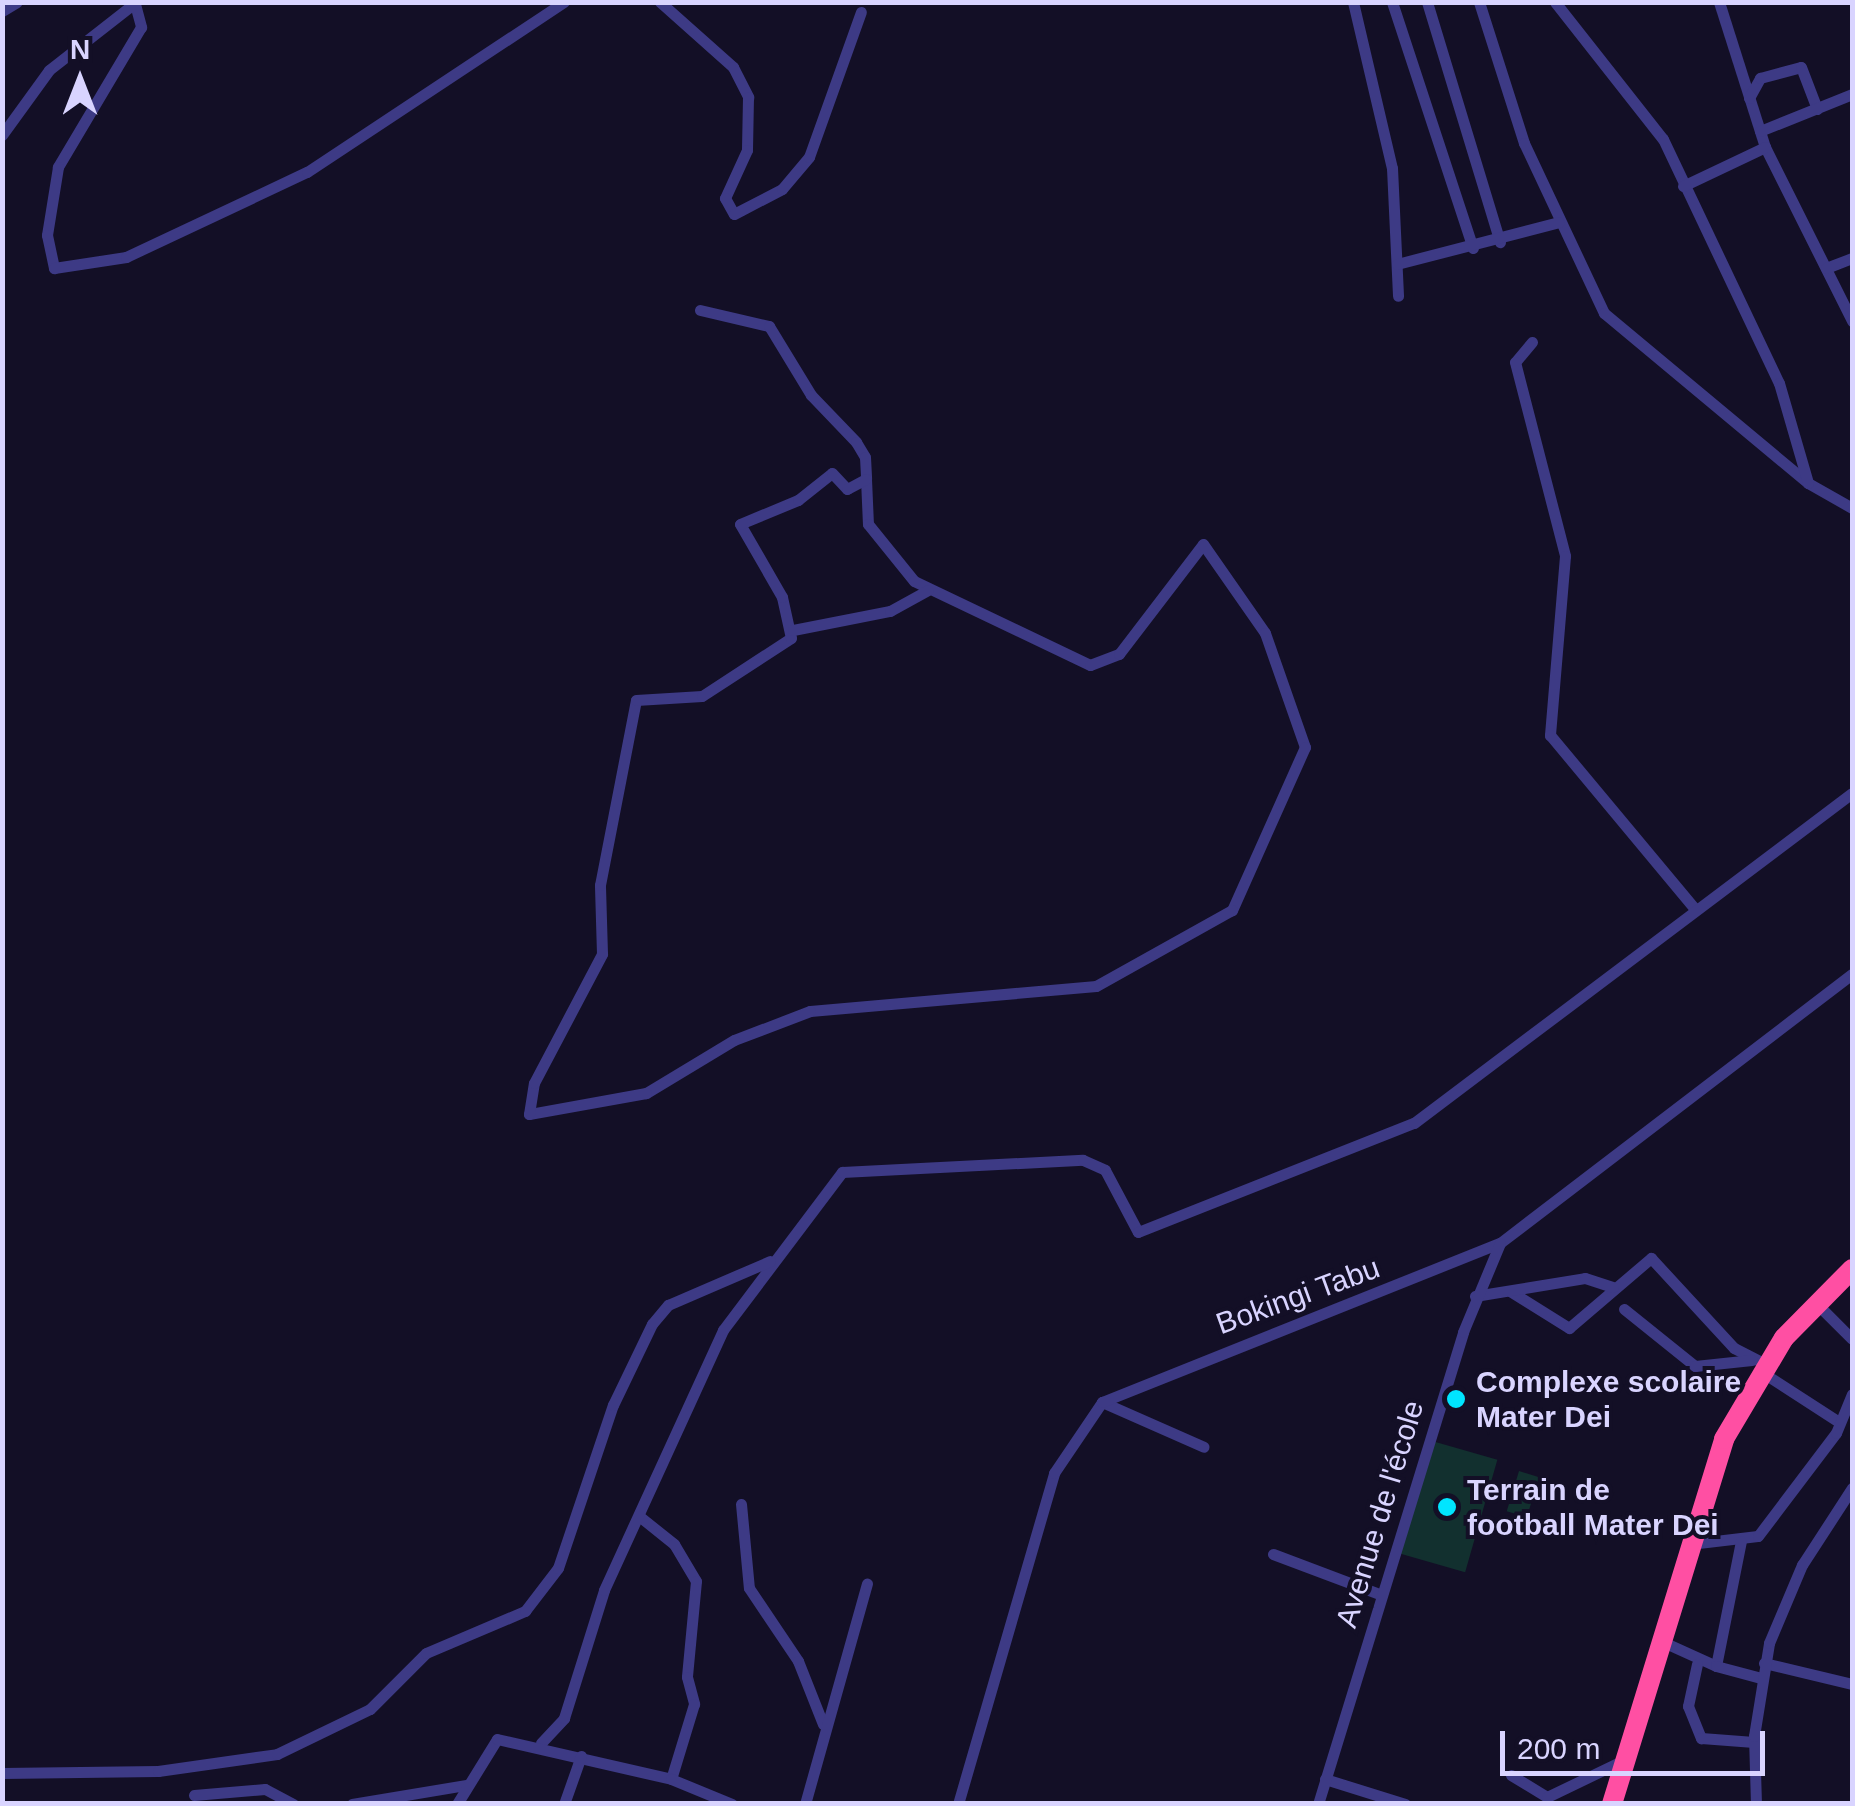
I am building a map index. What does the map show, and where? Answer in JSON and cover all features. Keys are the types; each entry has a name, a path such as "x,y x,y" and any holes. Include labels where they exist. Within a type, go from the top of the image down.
{"highway":[{"path":"1612,1804 1724,1439 1759,1365 1852,1269"}],"street":[{"path":"2,12 17,2"},
{"path":"2,135 49,70 136,3 141,27 58,168 48,235 54,268 126,257 307,172 564,2"},
{"path":"660,2 733,67 748,97 747,150 725,198 734,214 782,189 809,157 862,12"},
{"path":"1353,2 1392,168 1398,296"},
{"path":"1392,2 1473,248"},
{"path":"1427,2 1500,242"},
{"path":"1479,2 1559,222 1604,313 1808,483 1852,508"},
{"path":"1555,2 1663,139 1682,186 1779,383 1808,483"},
{"path":"1719,2 1765,147 1852,320"},
{"path":"1749,98 1760,78 1801,67 1816,108"},
{"path":"1760,131 1852,94"},
{"path":"1682,186 1765,147"},
{"path":"1397,264 1500,242 1559,222"},
{"path":"1826,268 1852,258"},
{"path":"700,310 769,326 811,395 856,442 866,479 871,531 928,590 1102,666 1194,545 1219,560 1265,633 1306,741 1232,910 1096,986 812,1011 734,1040 648,1092 529,1114 533,1085 602,954 600,885 636,700 702,696 793,630 890,611 928,590"},
{"path":"1532,342 1515,362 1565,556 1550,735 1694,908"},
{"path":"793,630 740,524 798,500 832,472 847,488 866,479"},
{"path":"541,1743 572,1700 604,1590 722,1330 774,1260 852,1169 1083,1160 1105,1170 1138,1232 1414,1123 1694,908 1852,793"},
{"name":"Bokingi Tabu","path":"1102,1402 1500,1243 1852,974"},
{"name":"Avenue de l'école","path":"1318,1804 1475,1296 1500,1243"},
{"path":"1510,1291 1566,1328 1651,1258 1759,1365 1836,1420"},
{"path":"2,1774 158,1771 277,1754 370,1709 426,1653 525,1611 556,1573 652,1324 668,1305 774,1260"},
{"path":"1475,1296 1585,1278 1613,1287"},
{"path":"1817,1304 1852,1339"},
{"path":"1624,1308 1694,1366 1759,1365"},
{"path":"1690,1544 1758,1536 1836,1433 1836,1420 1852,1394"},
{"path":"958,1804 1054,1474 1102,1402 1204,1447"},
{"path":"1756,1804 1754,1742 1764,1663 1802,1565 1850,1495"},
{"path":"741,1504 750,1590 796,1658 824,1724"},
{"path":"639,1516 674,1544 696,1581 687,1677 694,1704 672,1779"},
{"path":"1716,1666 1741,1541"},
{"path":"1273,1554 1382,1594"},
{"path":"805,1804 824,1724 867,1584"},
{"path":"1660,1640 1697,1664 1761,1678"},
{"path":"1764,1663 1851,1684 1852,1670"},
{"path":"1697,1664 1688,1706 1701,1738 1754,1742"},
{"path":"457,1804 496,1740 541,1743 672,1779 732,1804"},
{"path":"564,1804 581,1756"},
{"path":"1511,1775 1547,1796 1624,1760"},
{"path":"1325,1779 1405,1804"},
{"path":"352,1804 466,1784"},
{"path":"194,1795 265,1789 292,1804"}],"green space":[{"name":"Terrain de football Mater Dei","path":"1432,1441 1497,1460 1465,1572 1400,1553"},
{"path":"1519,1471 1539,1477 1527,1517 1507,1511"}],"place":[{"name":"Complexe scolaire Mater Dei","path":"1456,1399"},
{"name":"Terrain de football Mater Dei","path":"1447,1507"}]}
